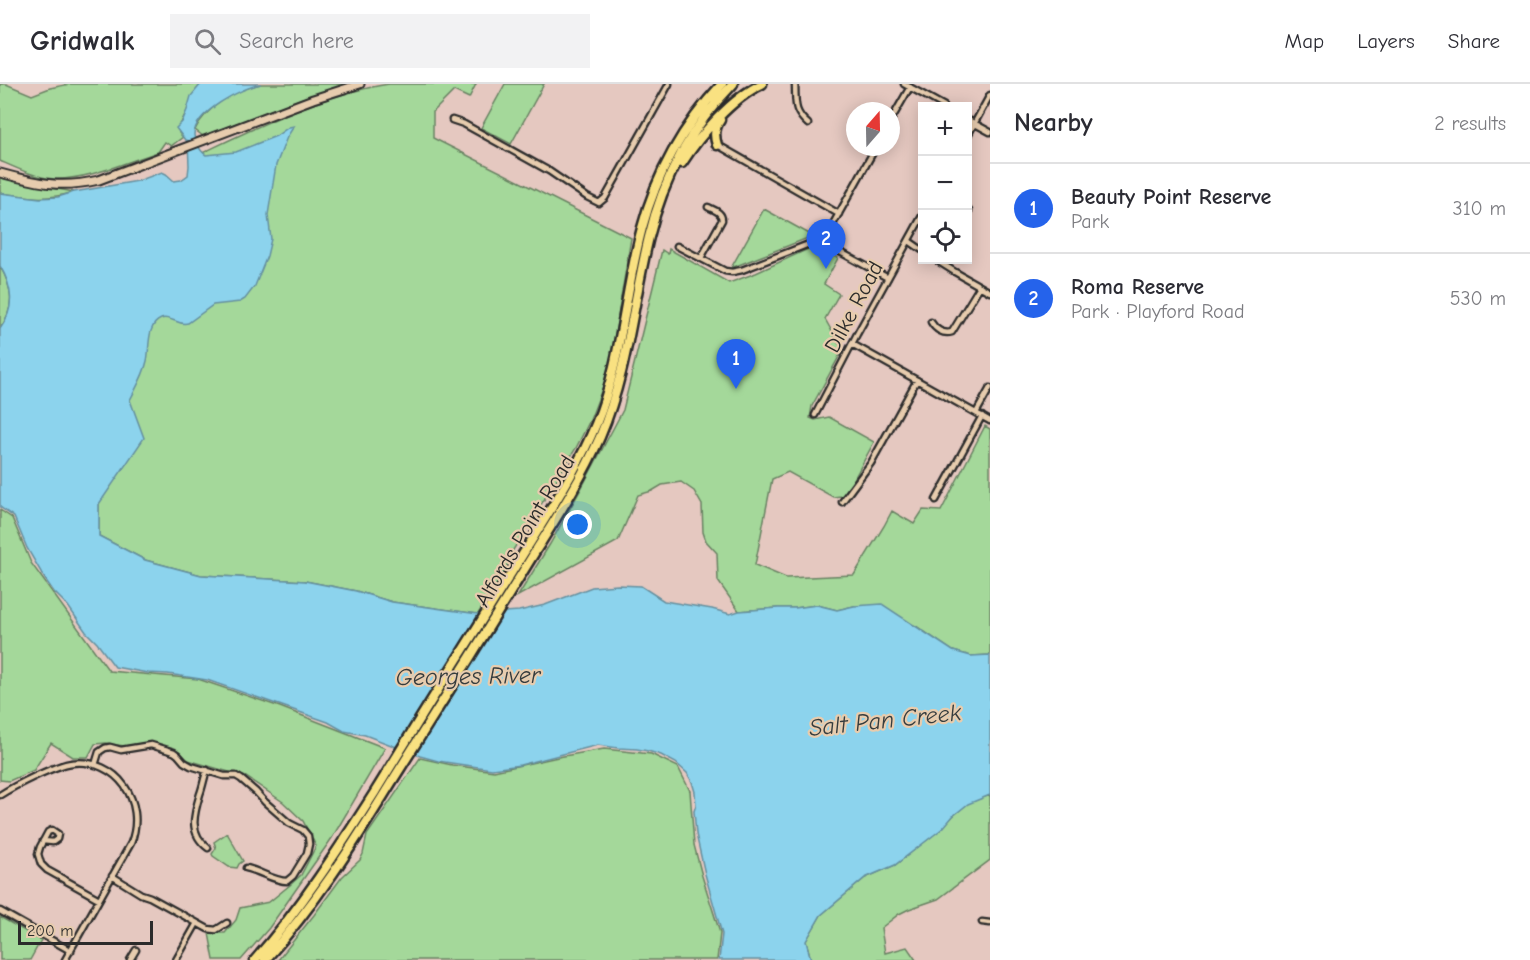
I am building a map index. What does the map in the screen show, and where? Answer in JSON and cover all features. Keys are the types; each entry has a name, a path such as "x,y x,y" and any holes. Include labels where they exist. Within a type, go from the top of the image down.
{"highway":[{"path":"708,96 716,84"},
{"name":"Alfords Point Road","path":"255,960 310,892 515,567 577,464 601,411 617,358 641,230 650,202 662,172 682,136 708,96 722,84"},
{"name":"Alfords Point Road","path":"265,960 317,897 363,830 583,473 607,421 624,365 649,235 661,198 677,162 699,125 734,84"},
{"path":"649,235 685,159 705,133 729,108 762,84"},
{"path":"715,143 716,126 729,108"}],"main road":[{"path":"0,173 47,185 82,184 116,174 322,96 360,84"}],"street":[{"path":"452,120 464,124 541,167 591,199 601,202 669,84"},
{"path":"795,84 797,111 808,124"},
{"path":"904,84 937,102"},
{"path":"900,104 910,87"},
{"path":"972,127 990,95"},
{"path":"974,123 990,132"},
{"path":"715,143 839,214"},
{"path":"823,242 871,156"},
{"path":"701,258 725,218 708,207"},
{"name":"Dilke Road","path":"815,415 918,224"},
{"path":"909,241 918,247"},
{"path":"677,246 725,271 736,272 814,242 823,242 888,278"},
{"path":"942,264 990,292"},
{"path":"931,321 935,328 946,334 954,331 980,286"},
{"path":"945,340 946,334"},
{"path":"852,344 990,421"},
{"path":"842,502 871,463 917,380"},
{"path":"976,413 990,388"},
{"path":"936,500 982,416"},
{"path":"95,765 98,754 105,748 122,750 148,745 174,752 186,764 241,779 288,823 303,830 308,836 309,844 307,853 289,880 284,882 246,868"},
{"path":"0,795 60,766 77,763 95,765 108,771 121,782 131,798 136,824 132,838 65,960"},
{"path":"207,770 195,809 194,822 198,838 208,848"},
{"path":"43,841 38,854 44,867 99,899"},
{"path":"112,876 207,929 219,929 227,923"},
{"path":"0,911 71,951"},
{"path":"982,922 990,924"},
{"path":"176,960 196,923"},
{"path":"130,960 136,950"}],"green space":[{"path":"0,84 6,84 32,95 70,84 201,84 180,124 179,133 183,137 171,146 165,142 158,152 107,170 80,177 54,179 34,175 0,161"},
{"path":"261,84 353,84 303,98 203,136 195,130 206,114 223,100 242,90"},
{"path":"389,84 476,84 469,98 454,91 433,112 433,138 631,238 610,364 590,420 576,448 513,550 505,571 478,614 392,602 356,591 305,581 201,575 145,560 99,536 99,504 87,340 219,165 202,153 316,103"},
{"path":"505,84 544,84 511,144 481,128"},
{"path":"0,177 74,192 45,197 0,193"},
{"path":"764,209 813,236 731,268"},
{"path":"819,244 835,253 834,256 838,258 824,284 839,294 825,319 839,344 843,346 812,406 810,418 815,420 829,417 874,442 848,490 841,496 833,497 788,472 772,479 755,565 786,578 854,575 892,511 914,524 923,510 941,511 985,426 990,429 990,655 971,656 953,651 916,626 854,606 837,610 817,605 739,611 718,581 717,553 706,541 703,532 702,505 694,491 681,482 662,485 638,495 618,541 518,596 550,544 623,410 662,250 668,254 669,249 729,283"},
{"path":"0,266 10,290 10,306 0,329"},
{"path":"0,510 12,518 31,563 109,671 198,679 280,707 385,748 332,838 269,928 241,960 214,960 209,933 225,933 236,920 240,908 269,902 290,885 301,875 316,846 303,821 283,802 246,777 188,760 179,751 151,742 124,746 95,744 88,757 73,757 51,743 34,770 9,781 0,780"},
{"path":"604,749 651,754 678,767 690,791 694,845 720,933 717,960 278,960 342,877 360,860 367,835 420,758 494,771"},
{"path":"990,795 990,860 938,899 899,914 881,928 885,953 907,947 916,960 811,960 806,941 821,915 865,878 895,865 942,828 968,803"},
{"path":"227,833 243,861 237,868 229,867 212,854 216,848 214,842"},
{"path":"0,917 41,940 30,960 0,960"}],"water":[{"path":"201,84 261,84 220,102 202,118 196,126 194,136 200,149 206,155 236,152 294,126 276,165 268,215 271,239 255,286 245,299 240,302 213,305 188,323 164,318 153,326 146,366 130,400 144,438 99,504 99,536 145,560 201,575 305,581 356,591 392,602 478,614 519,611 545,605 592,587 618,585 641,586 664,601 730,614 739,611 817,605 837,610 882,604 953,651 971,656 990,655 990,795 968,804 943,828 895,865 865,878 821,915 806,941 811,960 719,960 722,934 696,834 695,792 687,773 676,763 661,755 637,749 598,745 520,765 492,769 438,761 365,735 344,731 328,722 207,680 115,667 68,606 54,592 27,548 14,517 0,507 0,329 10,306 10,290 0,266 0,193 40,198 58,197 138,181 162,172 174,181 181,180 188,175 188,141 176,128 182,122 191,96"}],"pier":[{"path":"507,609 414,757 394,750 481,611"}],"place":[{"name":"Roma Reserve","path":"826,269"},
{"name":"Beauty Point Reserve","path":"736,389"}],"water label":[{"name":"Georges River","path":"468,676"},
{"name":"Salt Pan Creek","path":"885,720"}]}
